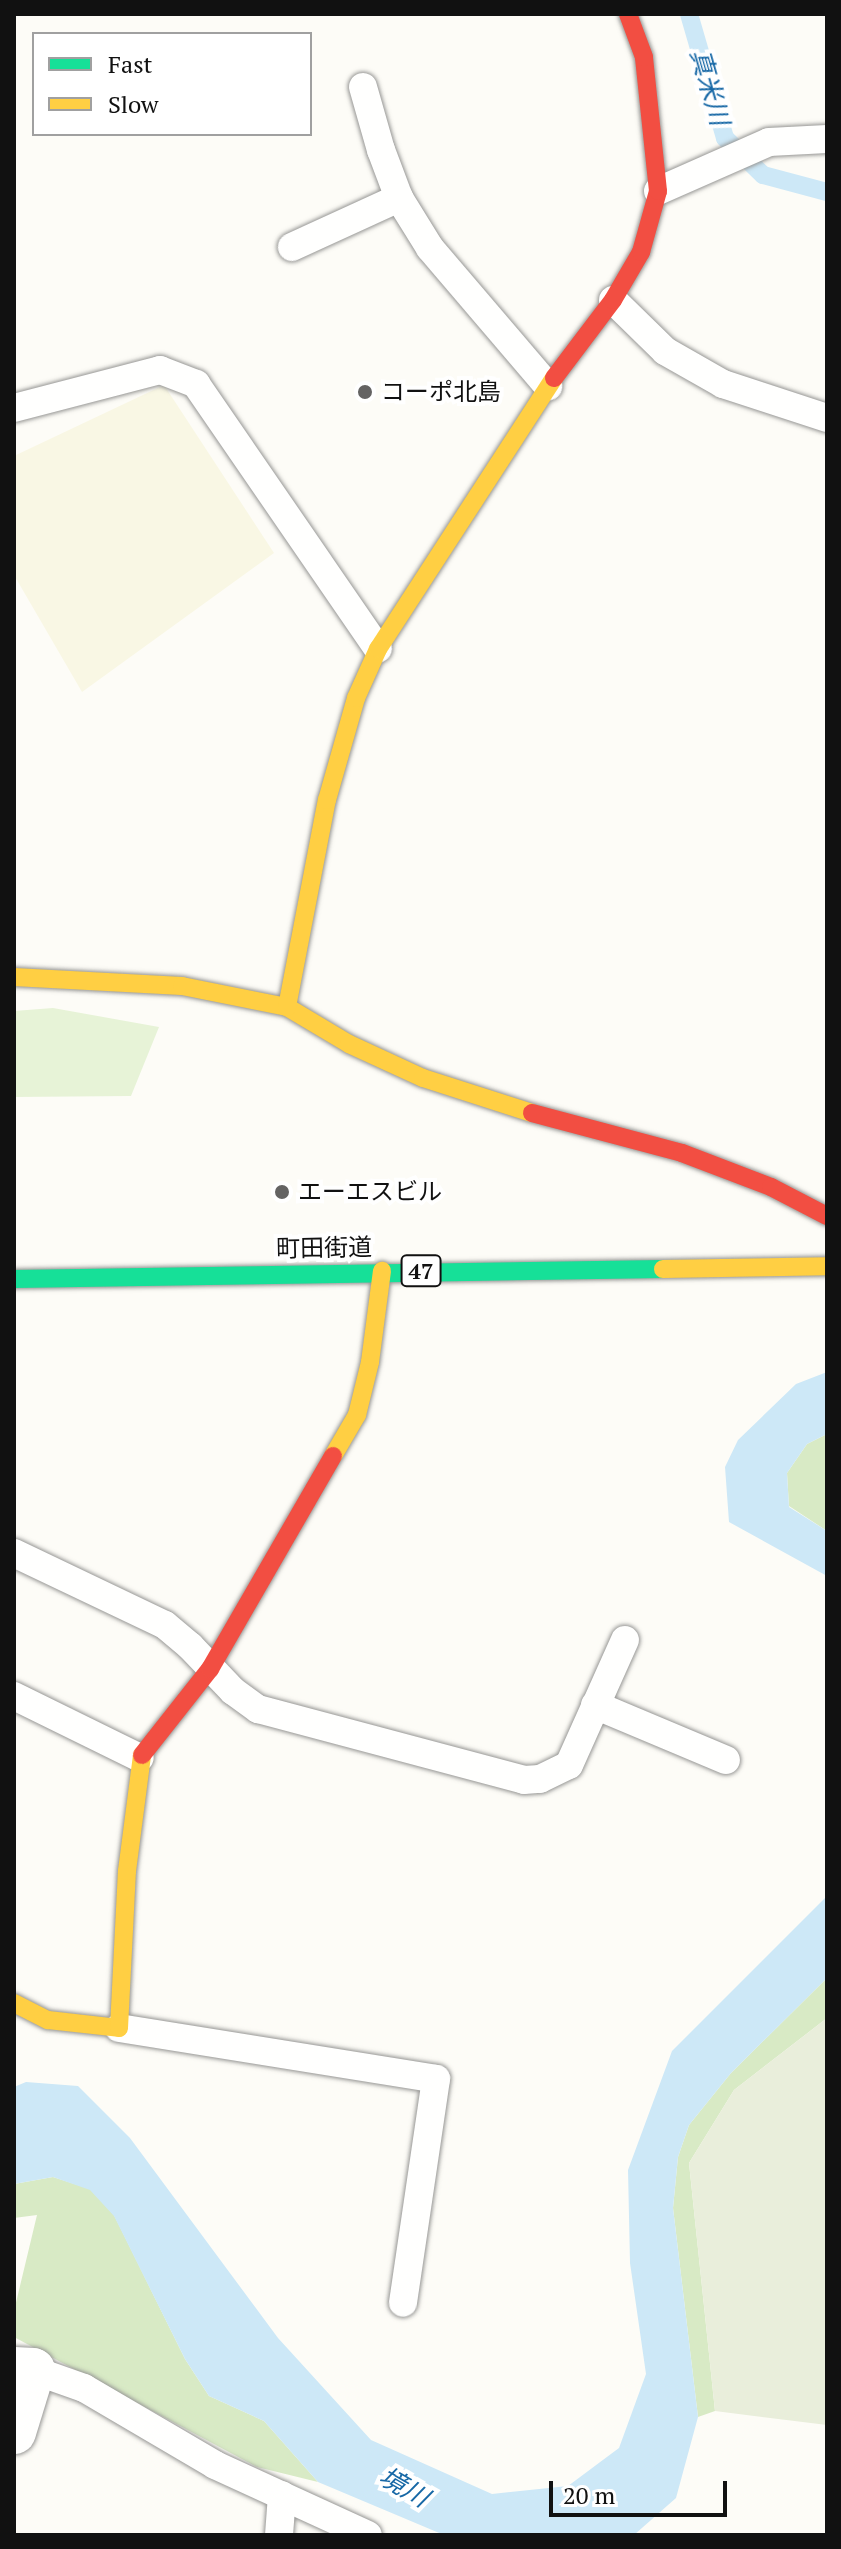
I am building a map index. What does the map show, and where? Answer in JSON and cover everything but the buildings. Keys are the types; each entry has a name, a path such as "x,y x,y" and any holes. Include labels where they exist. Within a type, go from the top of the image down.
{"street":[{"path":"287,1007 327,800 356,698 378,649 548,386 613,300 641,252 658,191 656,136 644,57 628,14"},
{"path":"14,977 182,986 287,1007 349,1044 423,1078 573,1126 682,1153 771,1187 827,1216"},
{"name":"町田街道","path":"14,1279 382,1271 622,1272 827,1266"},
{"path":"14,2003 48,2020 119,2028 127,1871 140,1758 210,1669 357,1415 370,1362 382,1271"},
{"path":"14,2432 23,2370"}],"lane":[{"path":"363,87 399,198 430,248 548,386"},
{"path":"658,191 769,142 827,139"},
{"path":"292,247 399,198"},
{"path":"613,300 665,351 723,384 827,418"},
{"path":"14,408 160,370 196,384 378,649"},
{"path":"14,1553 165,1625 233,1691 258,1709 524,1780 540,1779 569,1765 625,1640"},
{"path":"14,1696 140,1758"},
{"path":"595,1705 726,1760"},
{"path":"119,2028 436,2079 403,2303"},
{"path":"23,2370 84,2388 215,2465 368,2535"},
{"path":"279,2535 282,2495"}],"shaded area":[{"path":"164,385 274,553 82,692 14,575 14,456"}],"green space":[{"path":"53,1008 159,1027 131,1096 14,1097 14,1011"},
{"path":"827,1434 827,1531 789,1506 787,1473 807,1444"},
{"path":"827,1978 827,2018 734,2090 689,2163 715,2411 698,2417 673,2208 678,2157 689,2125 731,2073"},
{"path":"827,2018 827,2425 715,2411 689,2163 734,2090"},
{"path":"53,2177 90,2189 114,2215 185,2359 209,2396 264,2421 318,2482 257,2467 14,2337 14,2311 37,2215 14,2218 14,2184"}],"water":[{"path":"827,1372 827,1434 807,1444 787,1473 789,1507 827,1531 827,1576 729,1522 725,1467 738,1440 796,1384"},
{"name":"境川","path":"827,1896 827,1978 731,2073 689,2125 678,2157 673,2208 698,2417 676,2498 634,2535 444,2535 318,2482 264,2421 209,2396 185,2359 114,2216 90,2190 53,2177 14,2184 14,2087 26,2082 78,2086 130,2138 278,2338 371,2440 492,2494 568,2486 619,2448 646,2374 630,2263 628,2170 672,2051"}],"waterway":[{"name":"真米川","path":"689,14 725,138 763,175 827,192"}],"traffic: fast":[{"path":"14,1279 663,1269"}],"traffic: slow":[{"path":"287,1007 327,800 356,698 378,649 554,378"},
{"path":"14,977 182,986 287,1007 349,1044 423,1078 532,1113"},
{"path":"663,1269 827,1266"},
{"path":"333,1456 357,1415 370,1362 382,1271"},
{"path":"14,2003 48,2020 119,2028 127,1871 142,1755"}],"traffic: jam":[{"path":"554,378 613,300 641,252 658,191 644,57 628,14"},
{"path":"532,1113 682,1153 771,1187 827,1216"},
{"path":"142,1755 210,1669 333,1456"}],"place":[{"name":"コーポ北島","path":"365,392"},
{"name":"エーエスビル","path":"282,1192"}]}
